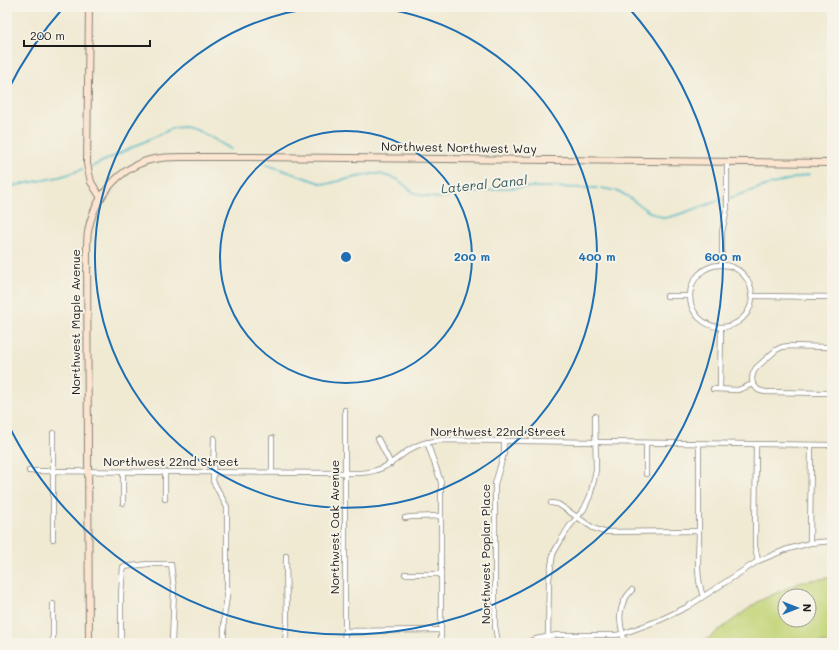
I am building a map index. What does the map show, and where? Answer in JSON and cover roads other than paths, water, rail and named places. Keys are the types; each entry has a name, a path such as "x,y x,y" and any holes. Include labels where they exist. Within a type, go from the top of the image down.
{"street":[{"path":"88,7 87,164 91,182 100,198"},
{"name":"Northwest Northwest Way","path":"100,198 109,186 128,169 153,159 167,157 832,163"},
{"path":"722,265 722,232 727,208 727,162"},
{"name":"Northwest Maple Avenue","path":"89,643 87,250 88,231 100,198"},
{"path":"722,265 730,266 739,271 747,279 751,288 752,299 744,316 737,322 721,327 709,325 701,320 695,312 690,296 693,282 700,273 709,267 722,265"},
{"path":"667,296 690,296"},
{"path":"751,296 832,297"},
{"path":"720,389 721,327"},
{"path":"832,353 827,347 782,347 776,350 756,368 753,373 753,384 758,390 764,392 828,393 831,391 832,387 832,360"},
{"path":"713,389 738,390 753,384"},
{"name":"Northwest Oak Avenue","path":"344,643 345,410"},
{"path":"548,636 549,579 553,554 569,527 584,509 590,496 596,470 595,416"},
{"path":"53,433 53,539"},
{"path":"214,438 213,481 227,507 227,597 224,616 224,643"},
{"path":"272,438 272,472"},
{"path":"378,439 391,464"},
{"name":"Northwest 22nd Street","path":"29,471 370,472 391,464 415,446 427,442 442,440 832,445"},
{"name":"Northwest Poplar Place","path":"498,643 496,626 495,484 504,453 504,441"},
{"path":"427,442 441,482 441,643"},
{"path":"646,443 646,474"},
{"path":"699,444 698,577 699,587 703,596"},
{"path":"756,445 755,546 758,561"},
{"path":"810,543 811,445"},
{"path":"122,472 123,503"},
{"path":"165,472 165,499"},
{"path":"551,503 558,504 593,528 604,532 699,531"},
{"path":"405,518 441,516"},
{"path":"525,643 548,636 557,635 622,634 674,614 758,561 785,550 810,543 832,541"},
{"path":"285,643 287,622 286,556"},
{"path":"121,643 121,595 123,567 148,564 171,564 174,589 172,643"},
{"path":"405,574 441,574"},
{"path":"625,643 622,634 620,612 632,590"},
{"path":"53,604 53,643"},
{"path":"345,631 441,630"}],"waterway":[{"name":"Lateral Canal","path":"91,167 171,129 179,127 196,130 231,149"},
{"name":"Lateral Canal","path":"265,164 327,184 372,174 380,174 397,179 413,192 424,196 438,198 507,188 597,188"},
{"name":"Lateral Canal","path":"7,187 59,177 83,169"},
{"name":"Lateral Canal","path":"730,198 765,186 810,174"},
{"name":"Lateral Canal","path":"601,188 618,191 646,210 665,218 724,199"}]}
